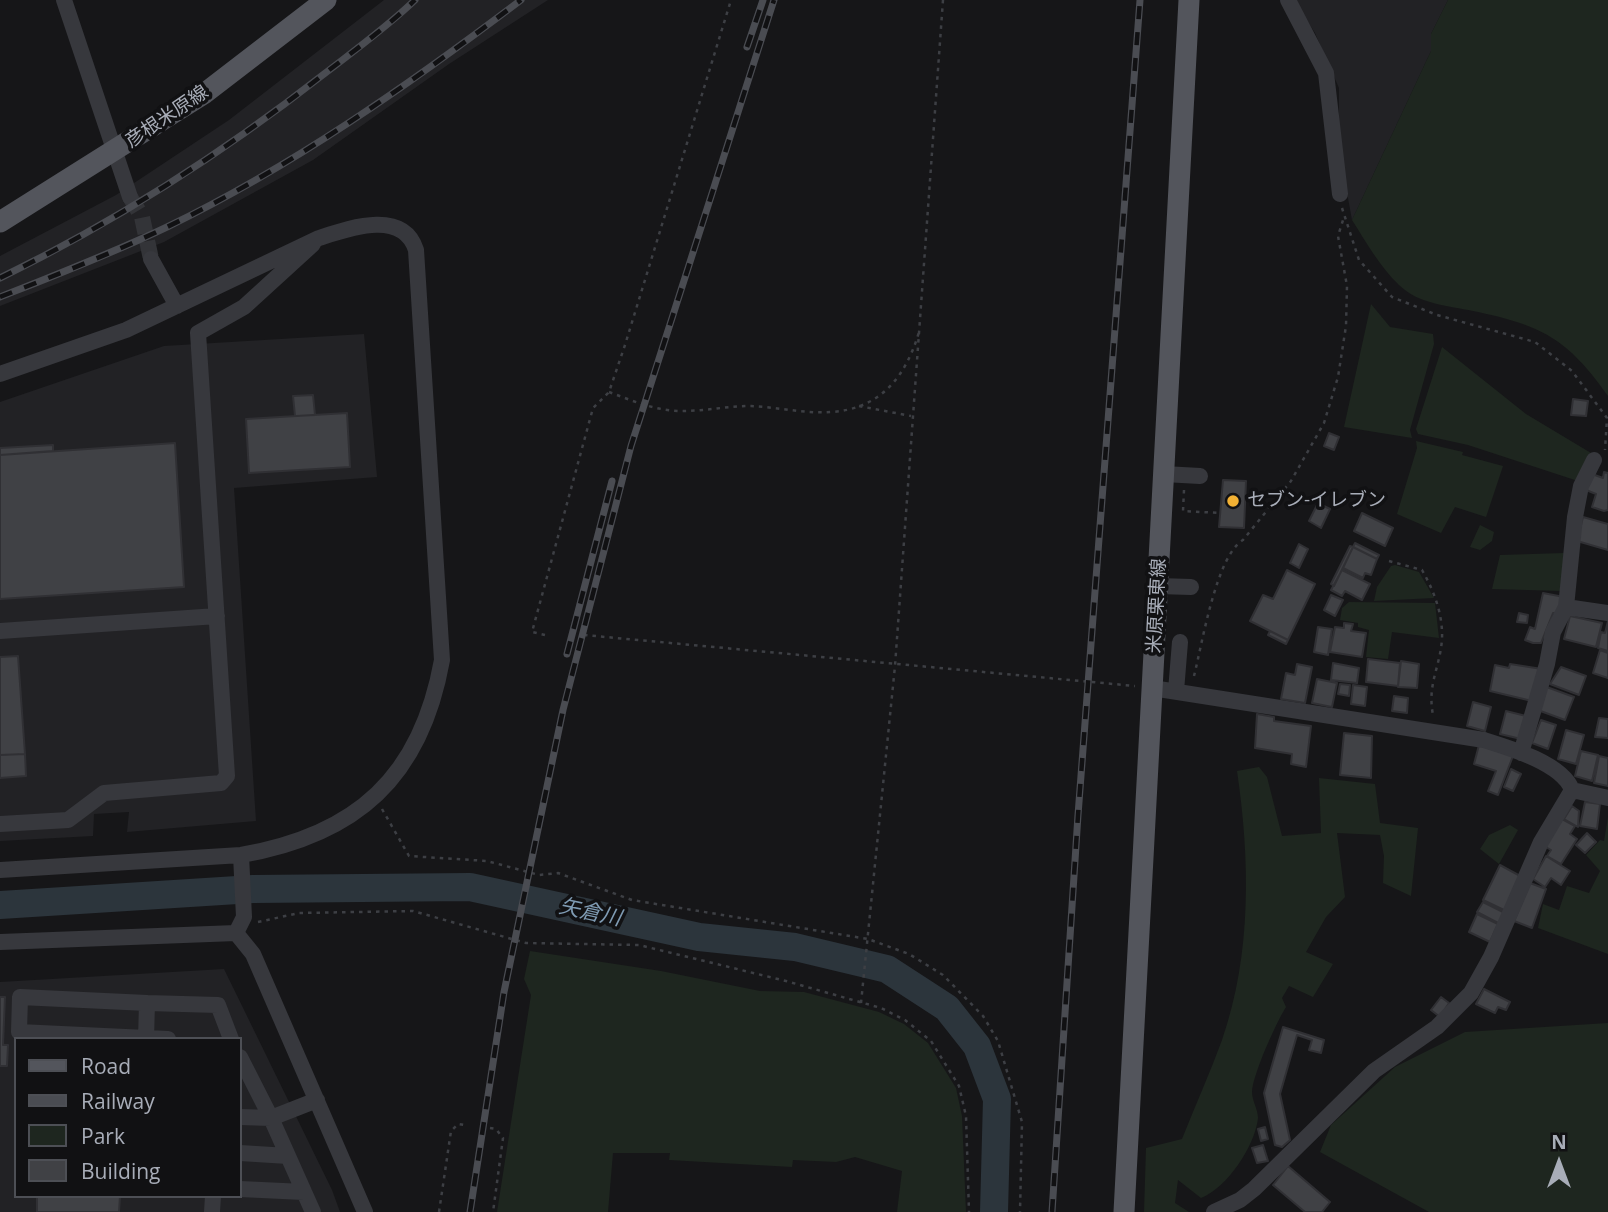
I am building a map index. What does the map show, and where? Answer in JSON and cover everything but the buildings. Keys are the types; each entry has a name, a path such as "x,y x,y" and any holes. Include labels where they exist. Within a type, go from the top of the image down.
{"main road":[{"name":"彦根米原線","path":"0,222 205,93 326,0"},
{"name":"米原栗東線","path":"1124,1212 1158,586 1169,480 1189,0"}],"street":[{"path":"64,0 130,197"},
{"path":"1288,0 1326,73 1340,194"},
{"path":"0,374 126,330 320,238 350,228 391,225 410,235 416,250 442,660 427,724 412,753 373,798 321,833 241,859 0,870"},
{"path":"0,824 68,820 104,793 221,783 227,776 198,333 244,307 320,238"},
{"path":"151,259 177,306"},
{"path":"1521,753 1547,664 1553,632 1566,607 1575,517 1581,486 1594,460"},
{"path":"1169,480 1200,476"},
{"path":"1158,586 1191,587"},
{"path":"1566,607 1608,613"},
{"path":"0,631 217,616"},
{"path":"1180,642 1183,692"},
{"path":"1152,688 1484,740 1521,753 1556,771 1572,790 1608,799"},
{"path":"1214,1212 1240,1200 1254,1189 1374,1070 1437,1027 1471,993 1491,957 1541,842 1572,790"},
{"path":"236,933 244,917 241,859"},
{"path":"0,942 236,933"},
{"path":"236,933 253,954 365,1212"},
{"path":"125,1037 19,1032 20,997 218,1005 230,1037"},
{"path":"146,1037 147,1003"},
{"path":"246,1080 271,1118 313,1212"},
{"path":"242,1116 271,1118 317,1100"},
{"path":"242,1153 288,1156"},
{"path":"242,1189 304,1192"}],"path":[{"path":"545,635 532,632 593,408 609,392 731,0"},
{"path":"861,1001 895,666 943,0"},
{"path":"1340,194 1344,218 1359,260 1392,297 1437,315 1535,342 1572,371 1607,418 1605,452 1594,460"},
{"path":"1183,692 1221,572 1235,545 1243,540 1291,481 1324,423 1338,377 1346,326 1347,286 1338,236 1344,218"},
{"path":"609,392 655,408 683,411 755,406 831,412 859,407 884,393 904,371 921,325"},
{"path":"859,407 913,416"},
{"path":"1169,480 1185,486 1183,511 1220,513"},
{"path":"1389,561 1422,570 1437,598 1442,640 1430,688 1435,731"},
{"path":"584,635 1152,688"},
{"path":"373,798 386,814 409,856 487,861 539,875 558,873 632,900 868,939 909,954 943,975 983,1016 998,1041 1022,1122 1020,1212"},
{"path":"236,933 258,922 299,913 413,911 526,943 639,945 861,1001 905,1020 932,1041 959,1086 966,1116 969,1212"},
{"path":"439,1212 451,1131 458,1124 464,1125"},
{"path":"490,1128 496,1129 503,1138 493,1212"}],"shaded area":[{"path":"384,0 548,0 449,64 313,160 164,242 0,306 0,256 116,195 229,120"},
{"path":"1294,0 1448,0 1431,34 1431,51 1352,220 1339,149 1339,88 1315,33"},
{"path":"364,334 377,477 234,488 256,821 127,832 129,812 94,814 93,836 0,841 0,402 164,346"},
{"path":"224,969 332,1190 340,1212 0,1212 0,982"}],"green space":[{"path":"1448,0 1608,0 1608,396 1580,361 1551,337 1518,322 1434,303 1407,291 1386,270 1352,220 1431,51 1431,34"},
{"path":"1371,304 1390,327 1433,334 1434,344 1410,430 1412,438 1344,427"},
{"path":"1442,347 1526,414 1591,453 1581,482 1468,445 1418,434 1416,429"},
{"path":"1416,441 1463,452 1462,455 1503,466 1486,517 1455,507 1441,533 1397,514 1417,448"},
{"path":"1480,525 1494,532 1492,541 1480,550 1470,547"},
{"path":"1564,553 1561,591 1492,589 1500,555"},
{"path":"1391,566 1419,572 1434,598 1374,601 1377,587"},
{"path":"1349,602 1435,603 1439,638 1392,632 1388,659 1366,657 1369,630 1358,627 1358,623 1340,620 1342,608"},
{"path":"1259,767 1267,777 1282,836 1321,833 1319,778 1375,784 1380,823 1418,828 1411,896 1383,883 1384,856 1380,835 1337,833 1345,897 1326,917 1306,952 1333,964 1313,997 1289,986 1282,998 1286,1007 1253,1084 1252,1095 1258,1118 1246,1153 1230,1176 1201,1198 1178,1180 1175,1203 1189,1212 1144,1212 1146,1148 1182,1139 1222,1040 1232,1007 1239,974 1246,906 1244,838 1237,771"},
{"path":"1608,817 1608,954 1538,928 1543,904 1559,910 1567,886 1589,893 1600,871 1586,855 1600,840 1604,841"},
{"path":"1510,825 1518,830 1499,864 1480,849 1489,835"},
{"path":"530,951 661,971 760,991 804,992 879,1012 904,1024 928,1043 956,1088 962,1116 966,1212 897,1212 902,1171 855,1157 836,1162 793,1160 792,1167 669,1160 670,1153 613,1153 608,1212 497,1212 531,995 524,979"},
{"path":"1608,1023 1608,1212 1429,1212 1320,1152 1331,1125 1395,1067 1465,1032"}],"waterway":[{"name":"矢倉川","path":"0,905 253,889 470,887 699,937 795,947 887,969 947,1008 977,1046 997,1099 994,1212"}],"tunnel":[{"path":"130,197 142,217 151,259"}],"railway":[{"path":"0,278 85,234 167,185 286,103 415,0"},
{"path":"0,297 147,237 260,178 393,93 521,0"},
{"path":"747,47 763,0"},
{"path":"470,1212 504,992 563,710 631,446 774,0"},
{"path":"1052,1212 1078,815 1140,0"},
{"path":"567,654 612,481"}],"place":[{"name":"セブン-イレブン","path":"1233,501"}]}
